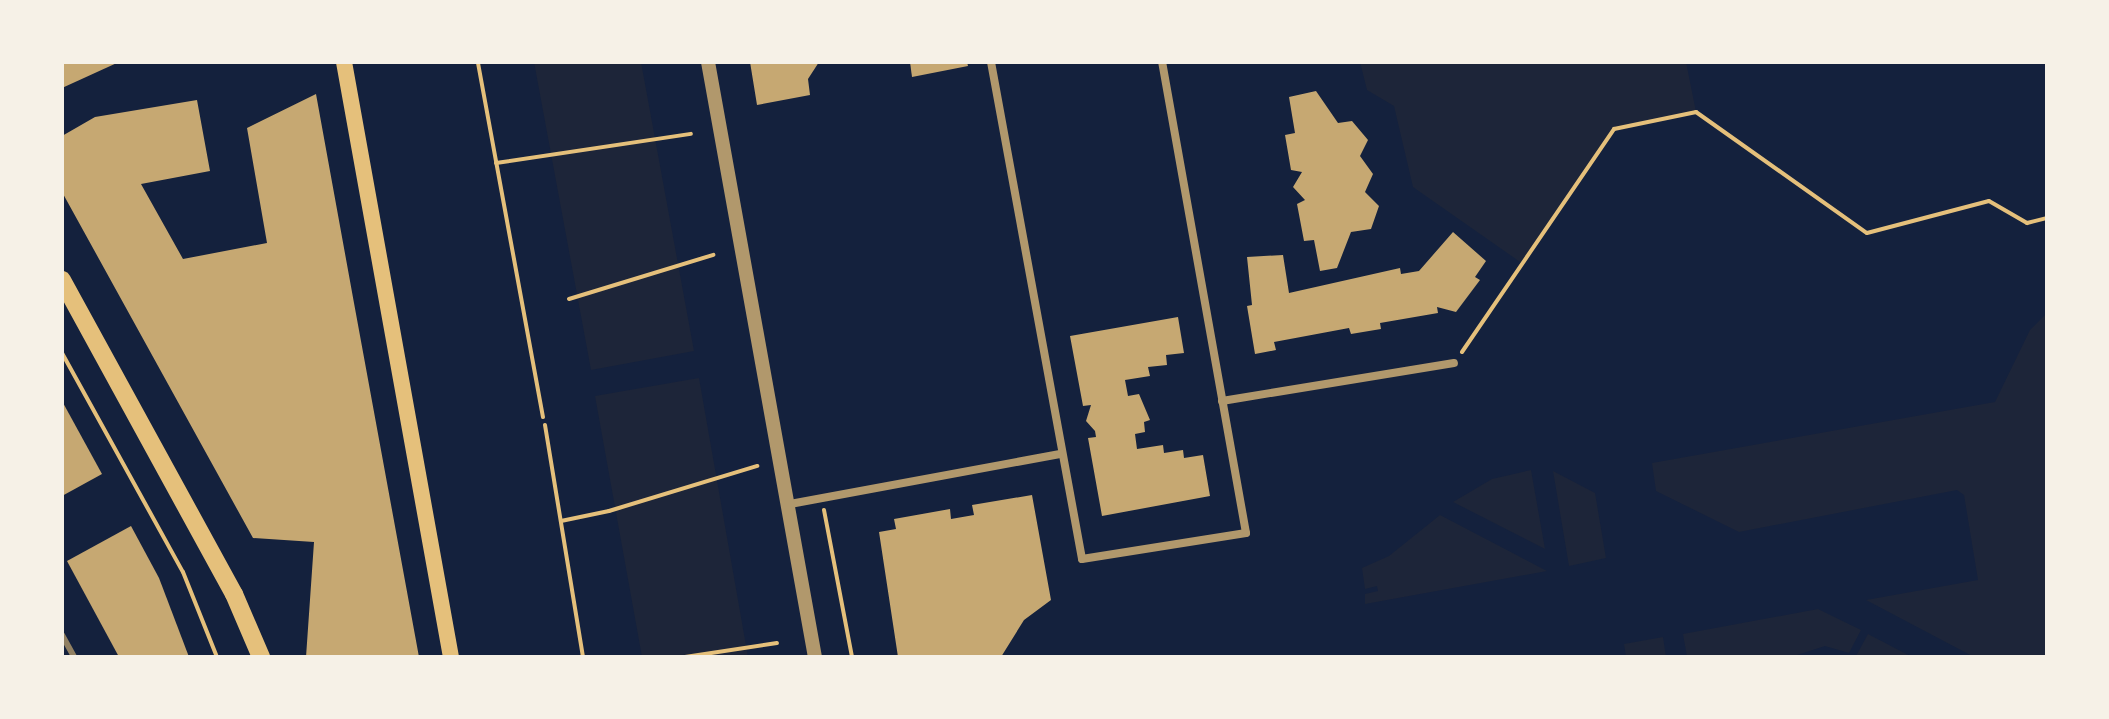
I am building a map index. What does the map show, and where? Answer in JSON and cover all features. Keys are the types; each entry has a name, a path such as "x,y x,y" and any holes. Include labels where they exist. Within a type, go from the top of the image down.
{"main road":[{"path":"344,62 451,657"},
{"path":"62,280 234,594 261,657"}],"street":[{"path":"708,62 790,504 815,657"},
{"path":"991,62 1082,559 1246,533 1162,62"},
{"path":"1222,401 1454,363"},
{"path":"790,504 1061,454"}],"path":[{"path":"478,63 543,417"},
{"path":"1454,363 1614,129 1696,112 1867,233 1989,201 2027,223 2047,218"},
{"path":"496,163 691,134"},
{"path":"569,299 713,255"},
{"path":"62,353 183,572 217,657"},
{"path":"545,425 583,657"},
{"path":"561,521 609,511 757,466"},
{"path":"824,510 852,657"},
{"path":"685,657 777,643"}],"shaded area":[{"path":"534,62 641,62 694,351 591,370"},
{"path":"1360,62 1686,62 1696,112 1614,129 1523,264 1413,187 1394,106 1367,90"},
{"path":"2047,313 2047,657 1974,657 1866,600 1978,580 1964,495 1957,490 1739,532 1656,491 1652,463 1995,402 2030,330"},
{"path":"699,378 748,657 642,657 595,396"},
{"path":"1531,470 1545,549 1453,502 1492,479"},
{"path":"1553,471 1595,493 1606,558 1569,566"},
{"path":"1440,515 1547,571 1365,604 1365,594 1378,591 1377,586 1365,589 1362,568 1389,556"},
{"path":"1818,609 1861,630 1849,653 1825,646 1791,657 1687,657 1683,634"},
{"path":"1868,634 1912,657 1856,656"},
{"path":"1663,637 1666,657 1626,657 1624,644"}],"building":[{"path":"62,62 119,62 62,88"},
{"path":"750,62 819,62 808,79 810,95 757,105"},
{"path":"910,62 967,62 968,66 912,77"},
{"path":"1316,91 1338,123 1352,121 1368,140 1360,156 1373,174 1365,192 1379,206 1371,229 1351,232 1337,268 1320,271 1314,240 1304,241 1297,204 1305,200 1293,187 1302,172 1291,170 1285,135 1295,133 1289,97"},
{"path":"316,94 419,657 306,657 314,542 253,538 62,192 62,136 95,117 197,100 210,171 141,184 183,259 267,243 247,128"},
{"path":"1453,232 1486,261 1475,277 1480,280 1456,312 1437,307 1438,313 1380,323 1381,329 1351,334 1349,328 1274,342 1276,350 1255,354 1247,306 1252,305 1247,257 1283,255 1289,293 1400,268 1401,274 1419,271"},
{"path":"1178,317 1184,353 1166,355 1167,365 1148,367 1150,376 1125,380 1128,396 1139,394 1150,420 1144,422 1145,432 1135,434 1137,449 1163,445 1164,453 1183,450 1184,458 1203,455 1210,496 1102,516 1088,438 1096,437 1095,431 1086,421 1091,405 1083,406 1070,336"},
{"path":"62,401 102,474 62,496"},
{"path":"1032,495 1051,600 1024,620 1001,657 898,657 879,532 896,529 894,519 950,509 951,519 974,515 972,505"},
{"path":"131,526 159,578 189,657 119,657 67,561"}],"railway":[{"path":"62,635 74,657"}]}
